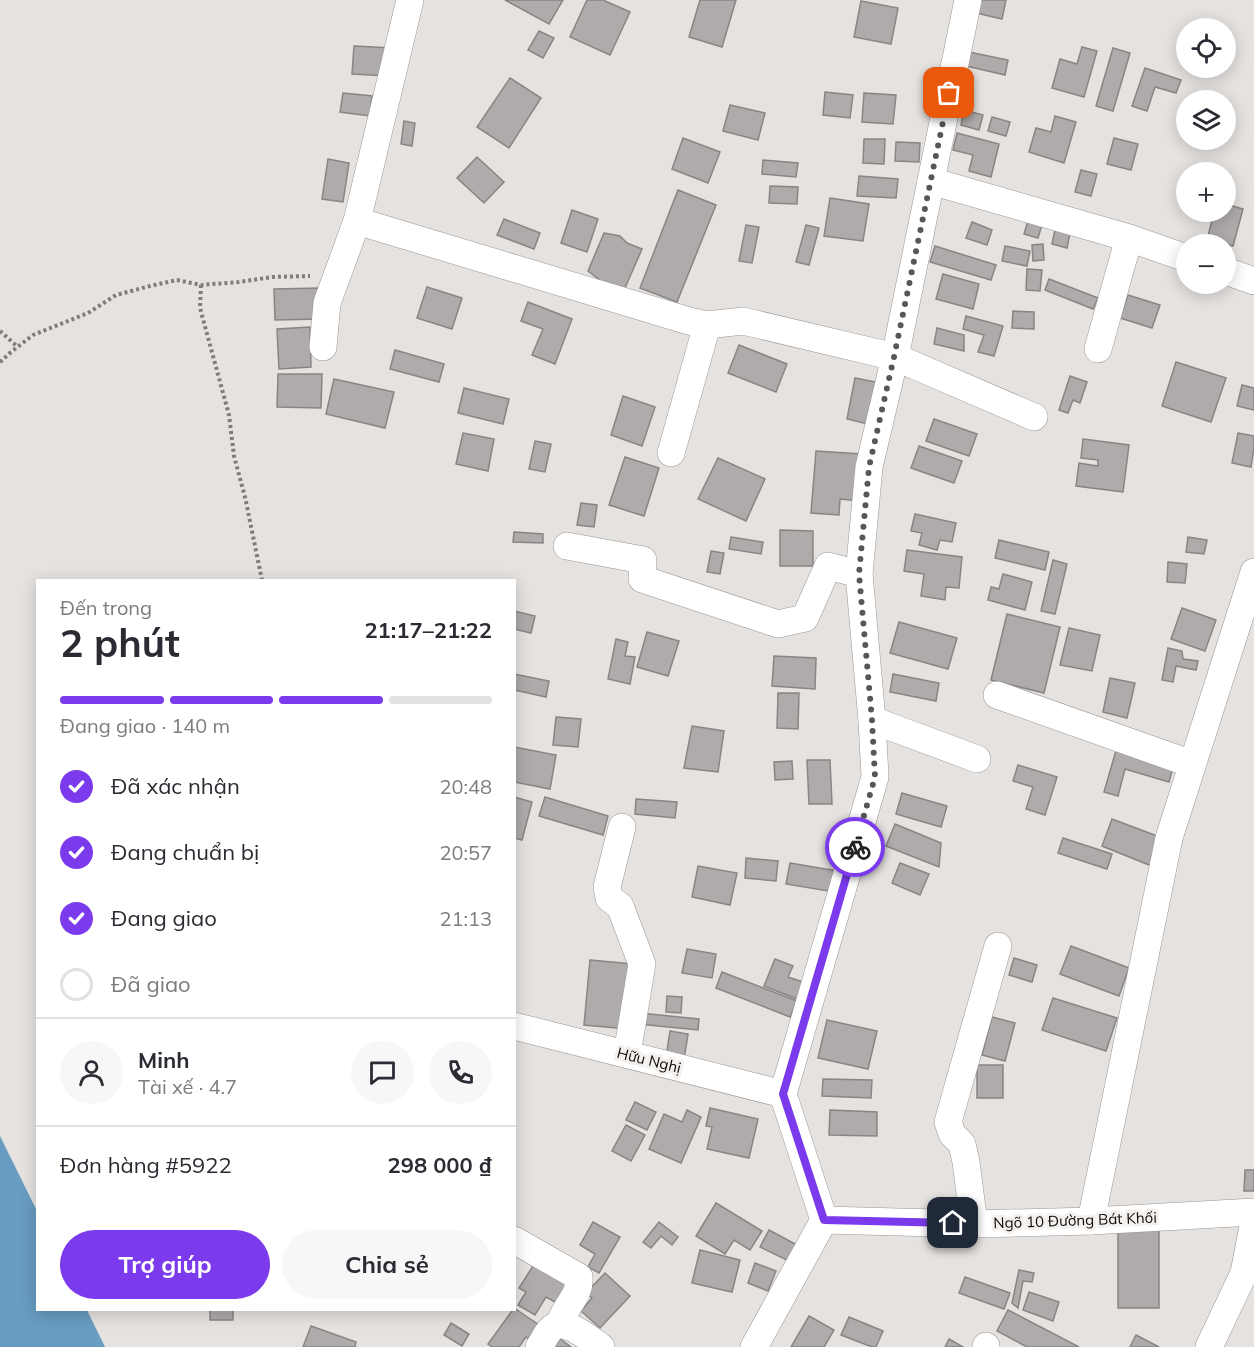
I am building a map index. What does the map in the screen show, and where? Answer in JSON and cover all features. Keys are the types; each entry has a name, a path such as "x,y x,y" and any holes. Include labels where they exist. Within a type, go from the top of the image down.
{"street":[{"path":"323,347 327,303 357,221 410,0"},
{"path":"754,1347 824,1220 783,1094 875,777 859,574 869,467 931,181 962,2"},
{"path":"931,181 1129,238 1176,254"},
{"path":"357,221 689,321 707,325 743,321 894,357 1034,417"},
{"path":"1098,349 1129,238"},
{"path":"1236,275 1254,281"},
{"path":"671,453 707,325"},
{"path":"567,546 643,560 642,579 778,624 805,618 828,566 859,574"},
{"path":"1091,1221 1169,838 1254,572"},
{"path":"997,695 1192,764"},
{"path":"872,720 977,759"},
{"path":"622,827 607,887 609,898 620,906 642,964 627,1054"},
{"path":"974,1224 962,1144 952,1134 948,1122 998,946"},
{"name":"Hữu Nghị","path":"516,1026 783,1094"},
{"name":"Ngõ 10 Đường Bát Khối","path":"824,1220 974,1224 1091,1221 1254,1212"},
{"path":"1209,1347 1244,1273 1254,1221"},
{"path":"516,1241 579,1277 580,1285 577,1293 561,1318 560,1324"},
{"path":"539,1347 551,1328 560,1324 570,1326 601,1347"}],"path":[{"path":"0,362 33,335 88,313 116,296 150,286 177,280 201,285 272,277 336,275"},
{"path":"201,285 200,308 229,415 234,456 262,579"},
{"path":"0,331 18,347"}],"water":[{"path":"0,1136 36,1209 36,1311 87,1311 105,1347 0,1347"}],"building":[{"path":"505,0 563,0 549,24"},
{"path":"587,0 603,0 630,12 610,55 570,37"},
{"path":"700,0 736,0 722,47 689,37"},
{"path":"979,0 1006,0 1002,19 976,13"},
{"path":"861,1 898,8 891,44 854,37"},
{"path":"539,31 554,38 543,58 528,50"},
{"path":"354,46 392,48 390,76 352,74"},
{"path":"1082,47 1097,51 1084,97 1052,88 1060,59 1077,64"},
{"path":"1113,48 1130,53 1113,111 1096,106"},
{"path":"969,52 1008,60 1005,75 966,66"},
{"path":"1145,68 1181,80 1176,93 1155,87 1147,111 1132,106"},
{"path":"510,78 541,98 509,148 477,127"},
{"path":"825,92 853,95 850,118 823,115"},
{"path":"343,93 372,96 370,116 340,112"},
{"path":"864,93 896,95 893,124 862,122"},
{"path":"730,105 765,113 758,140 723,131"},
{"path":"964,110 983,115 979,130 961,125"},
{"path":"1055,116 1076,122 1064,163 1029,152 1036,128 1051,132"},
{"path":"992,117 1010,122 1006,136 988,131"},
{"path":"404,121 415,123 412,146 401,144"},
{"path":"957,133 999,144 991,177 969,171 973,155 953,150"},
{"path":"683,138 720,152 708,183 672,169"},
{"path":"1114,138 1138,144 1131,170 1107,164"},
{"path":"864,139 885,139 884,164 863,163"},
{"path":"896,142 920,143 919,162 895,161"},
{"path":"477,157 504,182 484,203 457,178"},
{"path":"328,159 349,163 343,202 322,199"},
{"path":"763,160 798,163 796,177 762,174"},
{"path":"1081,170 1097,174 1091,196 1075,192"},
{"path":"859,176 898,179 896,198 857,196"},
{"path":"770,186 798,187 797,204 769,203"},
{"path":"678,190 716,205 677,302 640,288"},
{"path":"830,198 869,204 863,241 824,236"},
{"path":"1236,207 1243,209 1236,235 1208,234 1212,222 1236,222"},
{"path":"572,210 598,219 587,252 561,243"},
{"path":"1030,214 1044,218 1038,238 1024,234"},
{"path":"504,219 540,233 534,249 497,235"},
{"path":"972,222 992,230 987,245 966,238"},
{"path":"746,225 759,227 752,263 739,261"},
{"path":"806,225 819,228 809,265 796,262"},
{"path":"1056,225 1071,228 1067,248 1052,244"},
{"path":"604,233 620,236 627,243 642,249 625,288 605,284 588,271"},
{"path":"1043,244 1044,260 1033,261 1032,245"},
{"path":"935,246 996,265 991,280 930,262"},
{"path":"1005,246 1030,251 1027,266 1002,261"},
{"path":"1027,269 1042,270 1040,291 1026,290"},
{"path":"943,274 979,284 973,309 936,299"},
{"path":"1049,279 1098,298 1093,309 1045,290"},
{"path":"427,287 462,298 452,329 417,318"},
{"path":"320,288 320,319 275,320 274,289"},
{"path":"1128,295 1160,305 1152,328 1120,318"},
{"path":"528,302 572,319 555,364 532,355 543,329 521,321"},
{"path":"1013,311 1034,312 1034,329 1012,328"},
{"path":"966,316 1003,326 994,356 978,352 984,335 963,329"},
{"path":"310,327 311,367 279,369 277,329"},
{"path":"937,328 964,335 964,351 934,344"},
{"path":"739,345 787,364 776,392 728,373"},
{"path":"395,350 444,364 439,382 390,369"},
{"path":"1176,362 1226,378 1211,422 1162,406"},
{"path":"278,374 322,374 321,408 277,407"},
{"path":"1070,376 1087,382 1080,403 1073,400 1068,413 1059,410"},
{"path":"855,378 876,382 868,424 847,419"},
{"path":"334,379 394,392 385,428 326,414"},
{"path":"1242,385 1254,388 1254,410 1237,406"},
{"path":"464,388 509,399 503,424 458,413"},
{"path":"623,396 655,407 642,446 611,435"},
{"path":"934,419 977,434 969,456 926,441"},
{"path":"463,433 494,439 488,471 456,464"},
{"path":"1238,433 1254,436 1251,467 1232,463"},
{"path":"1083,439 1129,445 1123,492 1076,486 1079,463 1098,466 1098,460 1081,458"},
{"path":"535,441 551,444 545,472 529,469"},
{"path":"919,446 962,461 954,483 911,468"},
{"path":"816,451 862,454 859,501 840,499 839,515 811,513"},
{"path":"625,457 659,468 644,516 609,505"},
{"path":"718,458 765,479 746,521 698,499"},
{"path":"581,503 597,505 594,527 577,525"},
{"path":"915,514 956,523 952,542 940,540 937,550 919,545 922,533 911,531"},
{"path":"780,530 813,531 813,566 780,566"},
{"path":"514,532 543,534 543,543 513,542"},
{"path":"731,537 763,542 761,554 729,549"},
{"path":"1188,537 1207,540 1204,554 1186,552"},
{"path":"999,540 1049,552 1045,570 995,558"},
{"path":"907,550 962,557 959,588 946,587 945,600 921,596 924,574 904,571"},
{"path":"711,551 724,553 720,574 707,572"},
{"path":"1053,560 1067,564 1055,614 1041,611"},
{"path":"1168,562 1187,564 1185,583 1167,582"},
{"path":"1003,574 1032,582 1025,610 988,600 991,587 999,589"},
{"path":"1182,608 1216,620 1205,651 1171,639"},
{"path":"516,611 535,616 531,633 516,629"},
{"path":"1007,614 1060,627 1044,693 991,680"},
{"path":"899,622 957,638 948,669 890,653"},
{"path":"1069,628 1100,635 1092,671 1060,665"},
{"path":"647,632 679,641 668,676 637,667"},
{"path":"616,639 628,642 625,656 635,657 630,684 608,679"},
{"path":"1168,648 1182,651 1183,659 1198,661 1196,670 1176,666 1173,682 1162,680"},
{"path":"774,656 816,658 815,689 772,686"},
{"path":"516,674 549,681 546,697 516,690"},
{"path":"893,674 939,683 936,701 890,692"},
{"path":"1110,678 1135,683 1127,718 1103,712"},
{"path":"778,693 799,693 798,729 777,728"},
{"path":"556,717 581,719 578,747 553,745"},
{"path":"692,726 724,731 718,772 684,768"},
{"path":"516,747 556,755 550,789 516,782"},
{"path":"1117,747 1174,764 1169,782 1125,769 1118,796 1104,792"},
{"path":"807,760 830,760 832,804 809,804"},
{"path":"792,761 793,779 775,780 774,762"},
{"path":"1018,765 1057,777 1045,815 1026,809 1033,787 1013,781"},
{"path":"902,793 947,806 941,827 896,814"},
{"path":"545,797 608,816 603,835 539,816"},
{"path":"516,798 532,802 522,840 516,838"},
{"path":"636,799 677,802 675,818 635,814"},
{"path":"1112,819 1165,839 1154,867 1102,846"},
{"path":"895,824 941,843 939,867 886,846"},
{"path":"1063,838 1112,854 1107,869 1058,853"},
{"path":"746,858 778,861 776,881 745,878"},
{"path":"790,863 838,871 834,892 786,884"},
{"path":"900,863 929,874 920,895 892,883"},
{"path":"698,866 737,873 730,905 692,897"},
{"path":"1071,946 1129,968 1119,996 1060,974"},
{"path":"687,949 716,954 712,978 682,973"},
{"path":"1014,958 1037,965 1032,982 1009,975"},
{"path":"775,959 793,966 788,977 809,984 802,1001 764,986"},
{"path":"590,960 633,964 627,1029 584,1025"},
{"path":"722,972 797,1001 790,1017 716,988"},
{"path":"667,996 682,997 681,1013 666,1012"},
{"path":"1053,998 1117,1018 1106,1051 1042,1030"},
{"path":"640,1013 699,1019 698,1030 639,1024"},
{"path":"992,1017 1015,1023 1005,1061 982,1055"},
{"path":"827,1020 877,1031 868,1069 818,1058"},
{"path":"670,1031 688,1034 684,1060 666,1057"},
{"path":"977,1065 1003,1065 1003,1098 977,1098"},
{"path":"823,1079 872,1080 871,1098 822,1096"},
{"path":"635,1102 656,1112 647,1130 626,1120"},
{"path":"710,1108 758,1119 749,1158 707,1149 712,1127 706,1126"},
{"path":"687,1110 701,1117 681,1163 649,1149 664,1114 682,1122"},
{"path":"830,1110 877,1112 877,1136 829,1135"},
{"path":"626,1125 645,1135 631,1161 612,1151"},
{"path":"1245,1170 1254,1170 1254,1191 1244,1191"},
{"path":"716,1203 762,1231 750,1250 734,1240 725,1254 696,1236"},
{"path":"593,1222 620,1237 599,1273 588,1267 595,1254 580,1245"},
{"path":"659,1222 678,1237 672,1245 661,1236 651,1248 643,1242"},
{"path":"1118,1227 1159,1227 1159,1308 1118,1308"},
{"path":"769,1230 799,1246 791,1262 760,1247"},
{"path":"700,1250 740,1260 732,1292 692,1283"},
{"path":"536,1261 578,1284 564,1307 546,1297 535,1315 518,1305 526,1292 519,1288"},
{"path":"755,1263 776,1271 768,1291 748,1283"},
{"path":"1019,1270 1034,1273 1032,1282 1023,1281 1018,1308 1012,1303"},
{"path":"605,1273 630,1296 600,1328 581,1311 592,1298 586,1293"},
{"path":"965,1277 1010,1293 1004,1309 959,1293"},
{"path":"1029,1292 1059,1302 1053,1321 1023,1310"},
{"path":"516,1309 548,1331 538,1345 526,1337 519,1347 492,1347 488,1344 512,1311"},
{"path":"1008,1310 1079,1347 1027,1347 997,1331"},
{"path":"210,1311 233,1311 233,1320 210,1320"},
{"path":"809,1316 834,1330 824,1347 791,1347"},
{"path":"849,1317 883,1331 876,1347 841,1335"},
{"path":"451,1323 469,1334 462,1346 444,1335"},
{"path":"311,1326 356,1342 355,1347 303,1347"},
{"path":"1136,1335 1159,1347 1130,1347"},
{"path":"559,1338 571,1347 552,1347"},
{"path":"949,1339 963,1347 945,1347"}],"way so far":[{"path":"855,847 875,777 859,574 869,467 949,93"}],"route":[{"path":"855,847 783,1094 824,1220 953,1223"}]}
